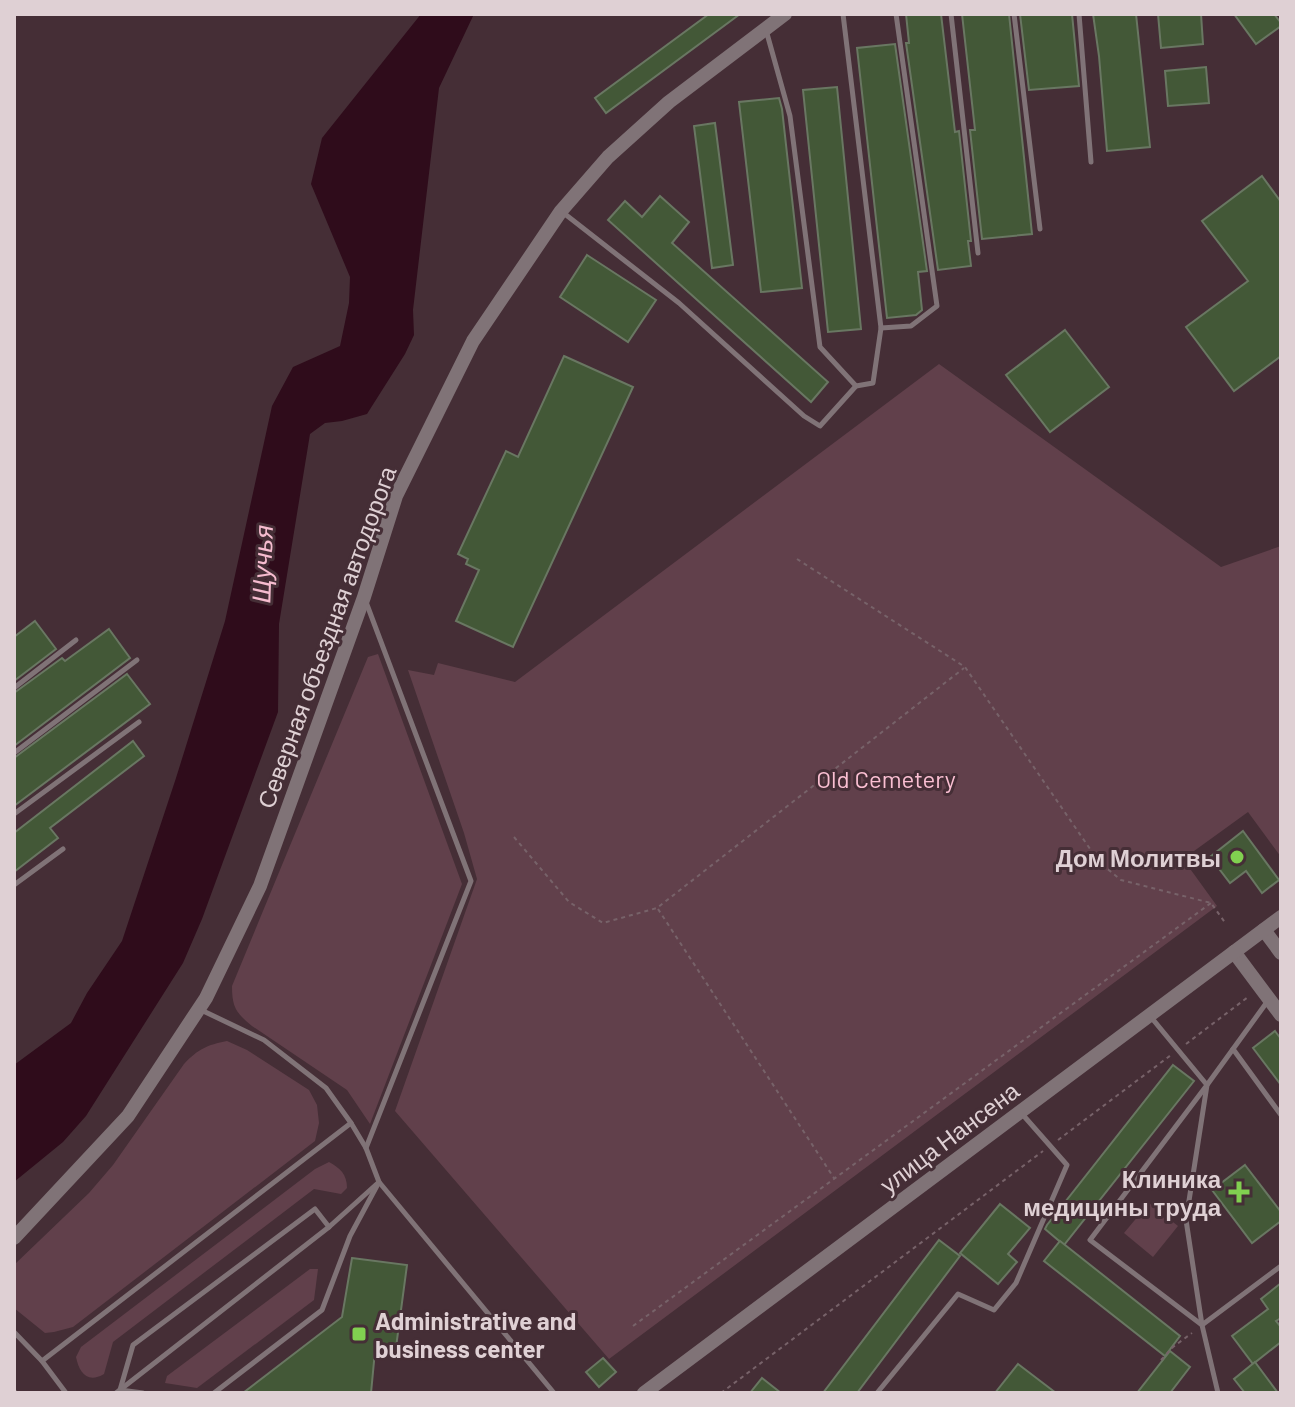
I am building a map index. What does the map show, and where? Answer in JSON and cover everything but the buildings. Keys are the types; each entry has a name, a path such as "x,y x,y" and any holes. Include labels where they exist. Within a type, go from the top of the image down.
{"street":[{"name":"Северная объездная автодорога","path":"14,1238 128,1116 199,1009 260,886 364,597 396,496 473,341 561,211 608,157 669,102 785,14"},
{"name":"улица Нансена","path":"644,1393 1281,917"},
{"path":"1264,930 1281,953"},
{"path":"1234,952 1281,1015"}],"lane":[{"path":"561,211 679,303 804,416 820,426 856,386 873,383 881,328 843,14"},
{"path":"881,328 911,326 937,306 896,14"},
{"path":"951,14 978,253"},
{"path":"1014,14 1040,229"},
{"path":"1079,14 1091,162"},
{"path":"766,29 790,116 820,347 856,386"},
{"path":"364,597 471,881 366,1148"},
{"path":"14,688 76,640"},
{"path":"14,753 137,660"},
{"path":"14,814 139,722"},
{"path":"14,885 63,849"},
{"path":"1202,1325 1090,1240 1269,999"},
{"path":"199,1009 264,1040 326,1088 366,1148 379,1182 554,1393"},
{"path":"1149,1015 1207,1085 1186,1220 1202,1325 1218,1393"},
{"path":"1233,1049 1281,1115"},
{"path":"877,1393 958,1294 994,1310 1016,1283 1067,1165 1019,1111"},
{"path":"42,1361 351,1123"},
{"path":"118,1391 329,1227 379,1182"},
{"path":"214,1393 322,1310 350,1236 379,1182"},
{"path":"118,1391 133,1345 315,1209 329,1227"},
{"path":"1202,1325 1281,1266"},
{"path":"14,1332 42,1361 66,1393"},
{"path":"118,1391 143,1393"}],"path":[{"path":"797,559 965,667 1099,862 1121,880 1211,903 1226,924"},
{"path":"514,837 569,902 603,923 657,908 965,667"},
{"path":"633,1326 1211,903"},
{"path":"657,908 834,1179"},
{"path":"721,1393 1253,994"},
{"path":"1161,1360 1202,1325"}],"green space":[{"name":"Old Cemetery","path":"939,364 1221,567 1281,546 1281,857 1248,812 1183,859 1217,906 609,1359 395,1111 477,879 408,670 434,675 438,663 515,682"},
{"path":"378,654 462,884 370,1124 347,1090 242,1017 234,1004 232,986 368,657"},
{"path":"227,1041 247,1050 309,1090 317,1105 319,1123 315,1141 73,1327 45,1333 14,1308 14,1265 89,1193 113,1165 184,1064 203,1048"},
{"path":"329,1162 340,1169 346,1179 347,1188 341,1194 314,1189 113,1342 104,1374 93,1378 82,1372 76,1357 81,1347 315,1169"},
{"path":"1149,1203 1178,1226 1153,1257 1124,1233"},
{"path":"310,1269 318,1269 314,1300 197,1388 165,1383 167,1376"}],"water":[{"name":"Щучья","path":"421,14 474,14 439,88 413,310 414,335 367,414 325,423 310,434 279,624 278,712 183,963 86,1116 63,1142 14,1182 14,1065 71,1023 122,941 225,621 272,406 293,367 340,346 349,303 350,277 311,184 322,138"}],"place":[{"name":"Дом Молитвы","path":"1237,857"},
{"name":"Клиника медицины труда","path":"1239,1192"},
{"name":"Administrative and business center","path":"359,1334"}]}
